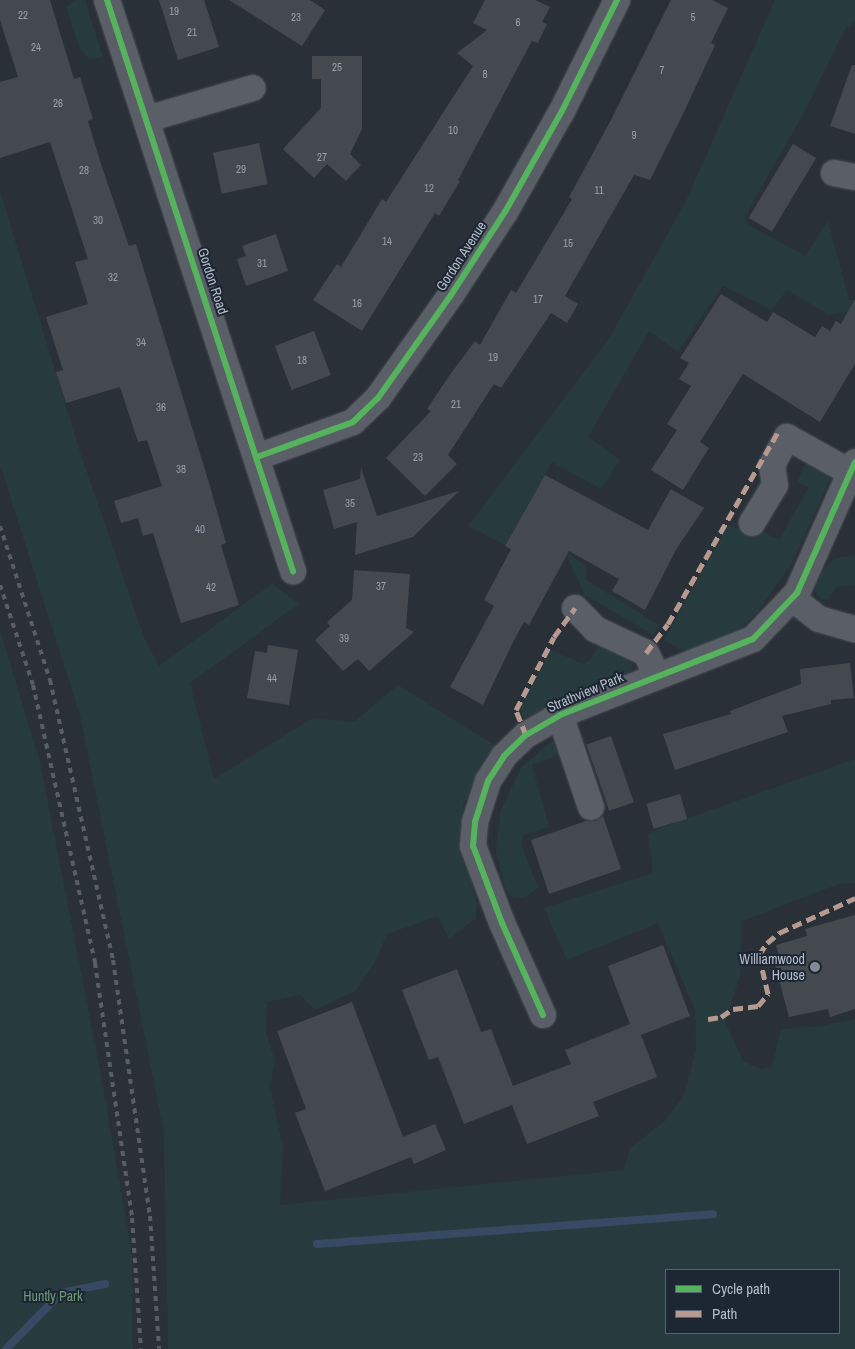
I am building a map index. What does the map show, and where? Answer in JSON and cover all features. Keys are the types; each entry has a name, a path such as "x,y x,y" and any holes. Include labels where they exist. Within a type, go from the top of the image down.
{"street":[{"name":"Gordon Road","path":"107,0 293,570"},
{"name":"Gordon Avenue","path":"257,456 353,422 378,398 451,295 505,212 562,110 617,0"},
{"path":"147,120 253,88"},
{"name":"Strathview Park","path":"543,1015 502,924 474,846 475,822 488,781 504,756 526,734 560,714 753,639 792,598 853,467 787,437 772,464 775,484 752,523"},
{"path":"792,598 819,619 855,629"},
{"path":"576,608 595,629 646,654 657,676"},
{"name":"Strathview Park","path":"560,714 592,807"}],"green space":[{"path":"76,0 85,0 103,57 89,59 79,47 66,7"},
{"path":"775,0 855,0 855,22 845,29 805,111 745,216 747,224 805,256 828,221 849,300 855,300 855,310 829,315 787,290 772,310 723,286 678,352 649,331 588,437 620,460 601,489 552,462 505,545 468,526 608,340 686,201"},
{"path":"0,191 81,455 144,637 159,666 272,584 299,604 190,683 214,779 313,718 354,722 398,685 496,746 463,804 466,861 477,904 475,919 449,939 438,916 387,934 375,962 355,991 315,1010 300,995 267,1002 266,1033 275,1061 270,1087 283,1148 280,1205 624,1170 630,1148 664,1122 684,1095 696,1050 695,1010 658,923 567,960 544,908 653,873 648,834 655,830 855,759 855,883 839,884 742,921 741,973 725,1022 743,1061 760,1069 772,1067 781,1029 823,1026 855,1019 855,1349 168,1349 164,1132 80,715 0,465"},
{"path":"806,462 827,471 831,477 791,565 756,614 729,637 695,652 682,650 664,640 728,525 747,532 757,529 779,540 809,487 797,482"},
{"path":"565,552 587,566 585,579 659,625 653,635 585,595"},
{"path":"855,555 855,585 836,587 828,599 821,600 816,594 815,585 826,566 836,558"},
{"name":"Huntly Park","path":"0,630 40,762 101,1075 132,1255 133,1349 0,1349"},
{"path":"599,646 629,660 633,666 631,675 524,719 520,709 551,650 583,664 590,660"},
{"path":"556,741 561,754 532,765 549,827 524,835 521,843 538,888 524,898 513,897 506,890 496,851 500,812 521,768 548,744"}],"building":[{"path":"0,0 50,0 74,79 80,77 93,119 88,121 129,246 136,244 209,483 226,543 221,545 239,605 181,623 153,533 143,536 138,518 121,523 114,501 162,486 147,440 138,442 120,387 66,403 56,372 63,370 46,317 88,304 75,262 88,259 50,142 0,158 0,82 18,77 0,20"},
{"path":"159,0 204,0 219,47 178,60"},
{"path":"229,0 310,0 325,10 302,46"},
{"path":"485,0 535,0 550,7 542,22 547,24 538,43 532,41 458,180 460,181 439,216 435,213 362,331 313,300 337,264 341,267 382,199 386,202 473,66 457,53 487,30 473,23"},
{"path":"671,0 712,0 728,8 711,43 715,45 684,112 650,180 634,175 565,296 578,304 567,323 551,313 501,388 494,384 448,455 457,464 425,496 386,458 431,411 427,409 449,376 475,341 480,345 511,290 516,293 572,199 569,197 611,120"},
{"path":"312,56 362,56 362,129 350,154 361,165 346,181 327,164 314,178 283,149 321,108 321,79 312,79"},
{"path":"852,65 855,65 855,134 830,126"},
{"path":"259,143 268,184 222,194 213,153"},
{"path":"793,144 816,158 772,232 749,218"},
{"path":"276,234 288,271 246,286 237,259 246,256 242,246"},
{"path":"721,294 767,322 773,312 815,337 822,326 830,331 836,321 841,324 855,299 855,364 820,422 743,374 700,442 709,448 683,490 651,470 677,430 667,424 691,386 679,379 689,363 680,358"},
{"path":"314,331 331,375 292,390 275,346"},
{"path":"361,468 377,516 459,491 413,537 355,555 357,522 334,529 323,490 360,479"},
{"path":"545,475 648,530 671,489 704,508 677,548 645,610 612,591 619,579 569,551 529,625 524,622 483,705 450,687 494,606 484,600 511,549 505,546"},
{"path":"354,570 410,574 406,628 414,632 369,671 358,659 343,671 315,640 330,626 327,622 352,600"},
{"path":"268,645 298,650 289,705 247,698 255,651 267,653"},
{"path":"850,663 854,698 831,700 831,704 782,716 788,732 675,770 663,734 731,714 730,711 801,684 800,669"},
{"path":"611,736 634,802 609,811 586,744"},
{"path":"680,794 687,819 654,829 646,804"},
{"path":"603,816 621,869 549,894 531,840 586,821 595,821"},
{"name":"Williamwood House","path":"855,915 855,1009 830,1017 828,1009 789,1017 774,961 780,959 776,945 807,936 805,929"},
{"path":"663,945 690,1016 641,1035 657,1077 593,1102 599,1116 527,1144 512,1105 464,1124 438,1057 429,1060 402,990 457,969 481,1032 491,1029 513,1086 571,1064 565,1050 630,1024 608,966"},
{"path":"352,1002 403,1137 435,1124 446,1150 414,1164 411,1157 325,1191 295,1113 306,1109 277,1031"}],"waterway":[{"path":"317,1244 713,1214"},
{"path":"6,1349 61,1293 105,1284"}],"railway":[{"path":"0,526 50,680 113,960 150,1216 159,1349"},
{"path":"0,585 33,685 95,963 132,1218 141,1349"}],"marked path":[{"path":"646,653 668,624 778,432"},
{"path":"526,735 516,710 554,637 575,608"},
{"path":"708,1019 721,1017 733,1009 758,1006 768,994 759,955 767,943 779,933 855,898"}],"cycle path":[{"path":"107,0 293,571"},
{"path":"257,457 353,422 378,398 451,295 505,212 562,111 617,0"},
{"path":"543,1015 502,923 473,846 475,822 488,781 504,756 526,735 560,715 753,639 797,593 855,462"}],"place":[{"name":"Williamwood House","path":"815,967"}]}
